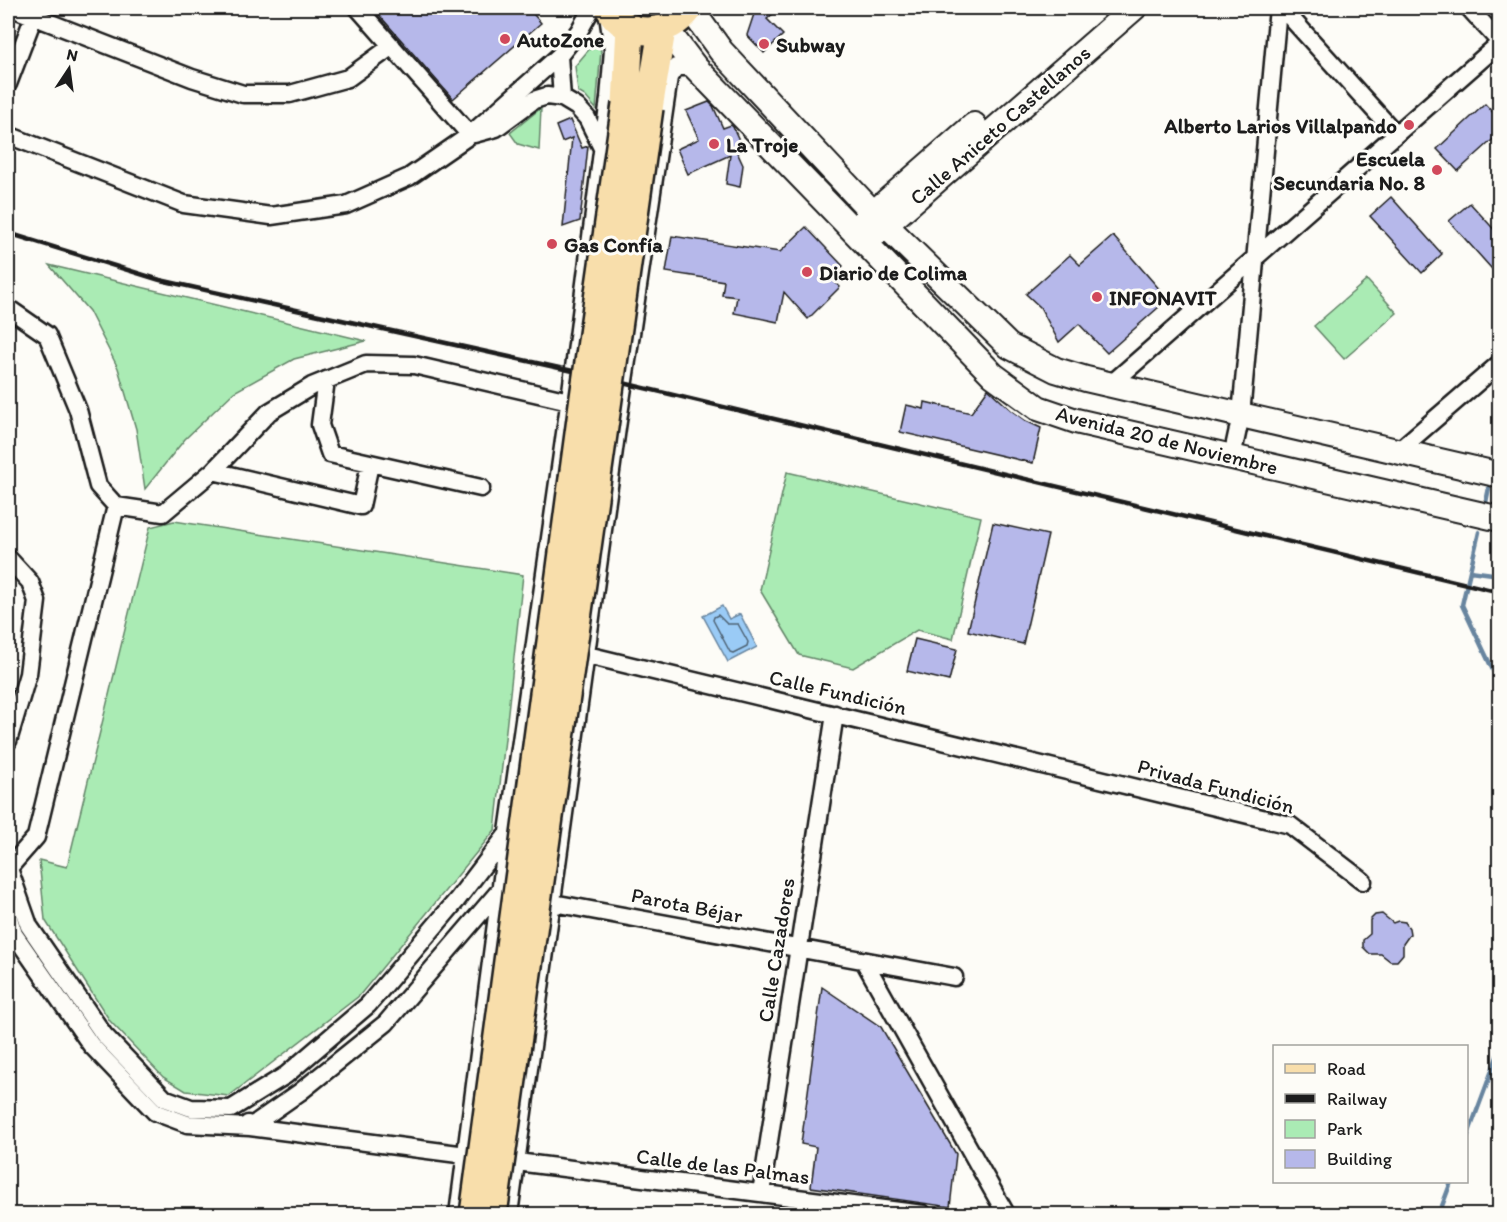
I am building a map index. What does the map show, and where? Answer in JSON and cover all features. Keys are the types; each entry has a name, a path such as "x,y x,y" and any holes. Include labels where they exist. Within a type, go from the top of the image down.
{"main road":[{"path":"608,8 620,21 630,27 647,31 664,29 684,16 690,8"},
{"name":"Avenida 20 de Noviembre","path":"690,8 722,51 879,219 1009,346 1056,370 1110,385 1500,475"},
{"name":"Calle Aniceto Castellanos","path":"879,219 1109,8"},
{"name":"Calle Aniceto Castellanos","path":"859,236 1134,8"},
{"path":"493,1215 638,106 630,27"},
{"path":"474,1215 581,416 638,106 664,29"},
{"name":"Avenida 20 de Noviembre","path":"664,29 695,68 993,375 1038,408 1076,421 1500,519"}],"street":[{"path":"12,8 35,12 192,78 243,94 290,94 348,78 392,46"},
{"path":"358,8 470,135"},
{"path":"8,135 184,204 271,216 346,206 409,177 470,135 559,56 579,31 592,8"},
{"path":"459,1215 508,832 570,396 602,148 613,50 608,8"},
{"path":"1280,8 1396,134"},
{"path":"1232,457 1241,415 1280,8"},
{"path":"1110,385 1500,43 1469,8"},
{"path":"8,84 35,12"},
{"path":"559,56 562,98"},
{"path":"509,1215 669,77 676,67 695,68"},
{"path":"470,135 496,128 534,100 547,96 562,98 577,107 587,118 602,148"},
{"path":"8,308 46,335 78,410 98,486 116,506 163,513 213,471 269,412 312,386 366,364 414,365 570,396"},
{"path":"577,333 584,347 597,356 609,357 622,353 630,344"},
{"path":"1398,452 1500,363"},
{"path":"326,380 320,425 330,454 481,488"},
{"path":"570,396 582,384 594,384 615,390 622,400"},
{"path":"213,471 361,506 370,464"},
{"path":"116,506 36,837 8,868 29,926 104,1035 164,1098 191,1108 231,1110 286,1075 368,1005 457,900 508,832"},
{"path":"8,558 30,582 37,601 28,674 8,741"},
{"name":"Calle Fundición","path":"587,655 1078,773"},
{"name":"Calle Cazadores","path":"761,1193 835,714"},
{"name":"Privada Fundición","path":"1078,773 1290,825 1363,881"},
{"path":"250,1127 300,1092 386,1023 501,889"},
{"name":"Parota Béjar","path":"553,903 954,977"},
{"path":"8,915 14,934 91,1045 155,1112 187,1124 250,1127 466,1155"},
{"path":"864,960 1006,1215"},
{"path":"368,1005 386,1023"},
{"path":"231,1110 250,1127"},
{"name":"Calle de las Palmas","path":"517,1162 923,1215"}],"green space":[{"path":"597,40 601,51 596,109 585,96 578,92 575,66"},
{"path":"541,108 539,150 518,144 510,133"},
{"path":"49,265 366,341 294,359 234,392 185,439 145,489 136,429 118,368 89,311"},
{"path":"1367,280 1397,313 1344,359 1314,326"},
{"path":"787,472 981,517 953,639 917,630 853,668 799,655 760,590"},
{"path":"174,521 523,575 495,830 359,996 229,1096 186,1091 163,1077 110,1021 45,920 39,860 67,867 150,527"}],"water":[{"path":"722,606 729,619 740,614 757,647 728,662 703,616"}],"building":[{"path":"373,8 528,8 541,23 453,99"},
{"name":"Subway","path":"756,8 780,8 767,19 783,35 764,53 747,35"},
{"name":"La Troje","path":"709,102 723,128 731,125 733,127 743,149 737,152 743,165 740,187 726,184 730,155 688,174 677,149 699,139 686,111"},
{"path":"1485,104 1500,120 1500,133 1458,171 1437,149"},
{"path":"570,120 582,148 588,146 580,221 563,227 572,138 562,142 556,126"},
{"path":"1391,197 1442,254 1422,273 1370,216"},
{"path":"1470,203 1500,236 1500,278 1449,221"},
{"path":"806,227 843,266 831,278 840,287 808,319 784,292 778,322 734,313 737,297 722,295 724,281 666,272 672,236 780,252"},
{"name":"INFONAVIT","path":"1113,236 1168,299 1107,353 1079,324 1059,342 1040,307 1026,294 1070,255 1080,265"},
{"path":"988,389 1012,411 1041,428 1033,463 900,432 906,405 924,409 925,402 971,413"},
{"path":"993,523 1048,535 1023,644 968,631"},
{"path":"915,639 957,649 949,681 907,671"},
{"path":"1382,914 1393,923 1405,922 1409,928 1410,934 1403,944 1403,954 1397,961 1390,961 1381,954 1370,954 1363,947 1363,940 1370,934 1370,920 1375,915"},
{"path":"822,987 881,1027 956,1154 950,1207 811,1187 816,1147 801,1144"}],"waterway":[{"path":"1497,455 1500,444"},
{"path":"1485,507 1490,483"},
{"path":"1479,532 1462,605 1500,685"},
{"path":"1470,571 1500,575"},
{"path":"1468,1135 1500,1049"},
{"path":"1439,1214 1451,1183"}],"railway":[{"path":"8,233 160,280 573,371 1500,592"}],"place":[{"name":"AutoZone","path":"505,39"},
{"name":"Subway","path":"764,44"},
{"name":"Alberto Larios Villalpando","path":"1409,125"},
{"name":"La Troje","path":"714,144"},
{"name":"Escuela Secundaria No. 8","path":"1437,170"},
{"name":"Gas Confía","path":"552,244"},
{"name":"Diario de Colima","path":"807,272"},
{"name":"INFONAVIT","path":"1097,297"}]}
